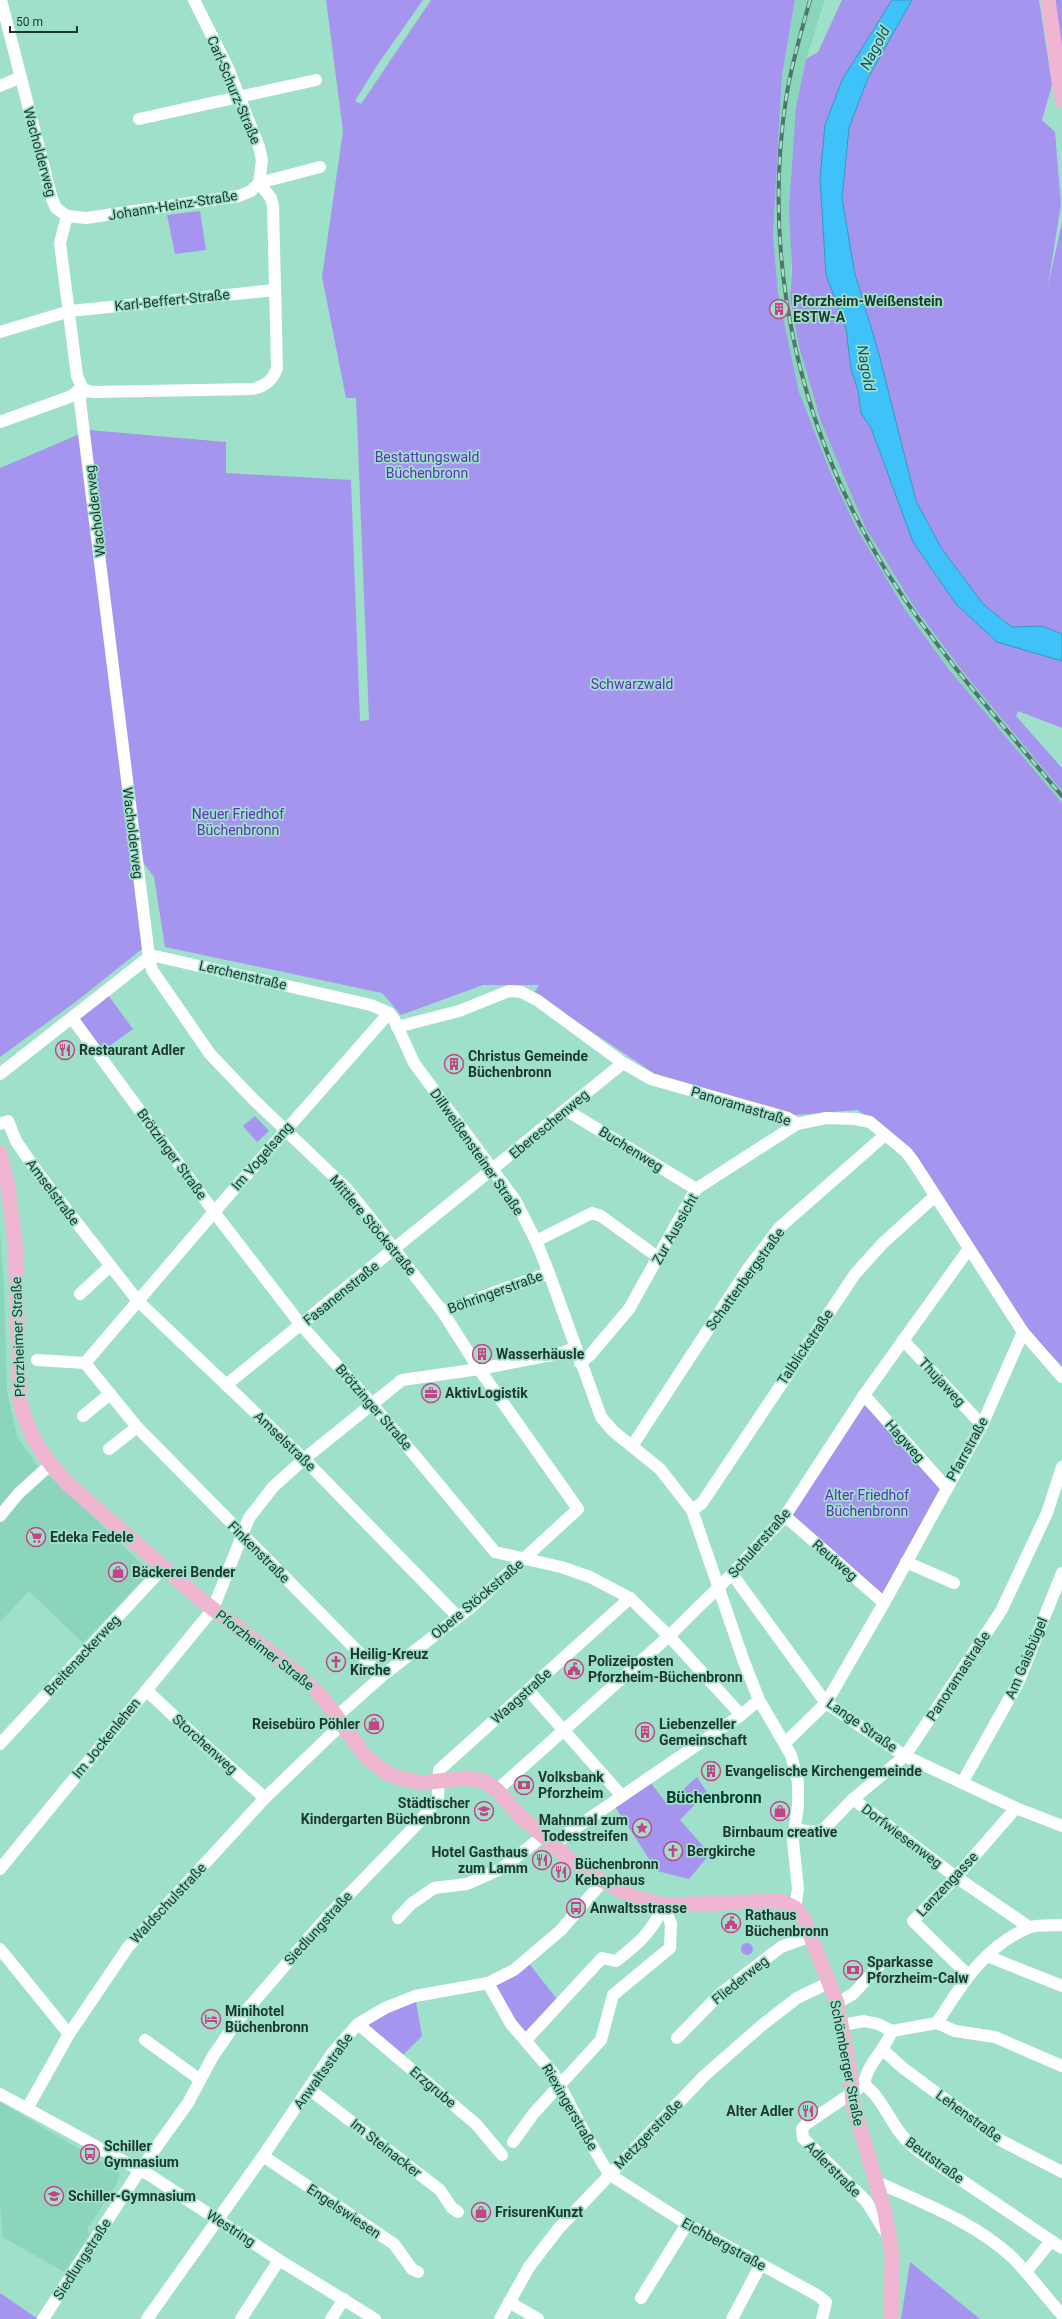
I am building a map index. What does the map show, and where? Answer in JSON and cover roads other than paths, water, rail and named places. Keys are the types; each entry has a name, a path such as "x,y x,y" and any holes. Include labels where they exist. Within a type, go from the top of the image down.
{"main road":[{"path":"1048,0 1062,100"},
{"name":"Pforzheimer Straße","path":"0,1153 8,1187 15,1243 20,1402 30,1434 50,1465 68,1484 213,1609 300,1675 323,1698 366,1757 387,1773 408,1780 438,1782 473,1778 484,1781 497,1790 554,1847 603,1882 633,1897 664,1905 768,1900 781,1901 795,1908"},
{"name":"Schömberger Straße","path":"795,1908 804,1920 812,1936 837,2003 858,2123 877,2182 890,2240 893,2276 891,2319"}],"street":[{"name":"Wacholderweg","path":"1,0 52,199 56,208 67,216 60,243 70,311 77,376 82,387 80,401 149,957"},
{"name":"Carl-Schurz-Straße","path":"194,0 241,98 262,160 259,183"},
{"path":"0,86 21,77"},
{"path":"139,120 316,80"},
{"name":"Johann-Heinz-Straße","path":"67,216 86,218 239,196 250,191 259,183 320,167"},
{"path":"0,422 72,396 82,387 87,391 93,392 253,389 262,387 274,376 276,368 273,206 270,198 259,183"},
{"name":"Karl-Beffert-Straße","path":"0,332 70,311 275,290"},
{"name":"Lerchenstraße","path":"149,957 155,956 176,960 371,1005 389,1013"},
{"path":"0,1074 149,957"},
{"name":"Mittlere Stöckstraße","path":"149,957 152,970 210,1054 285,1130 347,1189 395,1249 442,1311 479,1369 578,1509"},
{"name":"Panoramastraße","path":"397,1027 459,1011 509,991 528,995 537,1000 622,1063 651,1079 788,1118 797,1124 826,1118 855,1119 870,1122 906,1152 913,1161 968,1250 1023,1332 1062,1377"},
{"path":"389,1013 397,1027"},
{"name":"Im Vogelsang","path":"138,1301 285,1130 389,1013"},
{"name":"Brötzinger Straße","path":"72,1018 214,1212 302,1325 372,1404 495,1552 561,1567 590,1577 630,1598 669,1636 741,1715"},
{"name":"Dillweißensteiner Straße","path":"397,1027 414,1063 515,1200 536,1241 549,1273 600,1417 613,1431 660,1469 692,1510 759,1700 785,1742 791,1755 798,1782 798,1805 793,1841 798,1889 795,1908"},
{"name":"Ebereschenweg","path":"493,1170 622,1063"},
{"name":"Buchenweg","path":"566,1110 696,1189"},
{"name":"Amselstraße","path":"0,1124 8,1121 16,1141 38,1173 138,1301 304,1459 458,1617"},
{"name":"Zur Aussicht","path":"580,1363 590,1355 629,1309 659,1258 696,1189 797,1124"},
{"name":"Schattenbergstraße","path":"632,1446 747,1270 780,1227 885,1135"},
{"name":"Fasanenstraße","path":"226,1385 493,1170"},
{"name":"Talblickstraße","path":"692,1510 702,1503 855,1274 883,1243 934,1196"},
{"path":"536,1241 592,1213 601,1216 659,1258"},
{"name":"Schulerstraße","path":"497,1790 563,1729 669,1636 719,1588 785,1516 864,1395 968,1250"},
{"path":"80,1294 110,1266"},
{"name":"Böhringerstraße","path":"442,1311 549,1273"},
{"path":"37,1360 85,1363 138,1301"},
{"name":"Pfarrstraße","path":"785,1742 826,1703 884,1603 946,1487 982,1425 1023,1332"},
{"name":"Thujaweg","path":"902,1340 982,1425"},
{"name":"Im Jockenlehen","path":"0,1869 213,1609 241,1534 249,1518 273,1488 304,1459 402,1380 479,1369 557,1354 576,1348"},
{"name":"Finkenstraße","path":"85,1363 138,1427 241,1534 382,1676"},
{"path":"83,1416 110,1394"},
{"name":"Hagweg","path":"864,1395 946,1487"},
{"path":"109,1449 138,1427"},
{"path":"0,1516 24,1488 50,1465"},
{"name":"Panoramastraße","path":"795,1829 811,1832 823,1830 853,1799 905,1756 1000,1610 1047,1513 1062,1467"},
{"name":"Obere Stöckstraße","path":"339,1721 382,1676 458,1617 525,1560 578,1509"},
{"name":"Reutweg","path":"785,1516 884,1603"},
{"path":"906,1562 954,1583"},
{"name":"Breitenackerweg","path":"0,1744 164,1566"},
{"name":"Am Gaisbügel","path":"962,1783 1018,1683 1062,1573"},
{"name":"Lange Straße","path":"732,1574 826,1703 905,1756 1016,1808 1062,1826"},
{"name":"Waagstraße","path":"438,1782 439,1770 630,1598"},
{"name":"Storchenweg","path":"146,1690 207,1747 265,1798"},
{"path":"528,1690 621,1795"},
{"path":"554,1847 568,1833 621,1795 741,1715 759,1700"},
{"name":"Waldschulstraße","path":"28,2108 69,2034 128,1947 265,1798 339,1721"},
{"name":"Siedlungstraße","path":"43,2319 140,2170 180,2115 200,2079 238,2020 326,1918 422,1819 438,1798 438,1782"},
{"name":"Dorfwiesenweg","path":"853,1799 956,1877 1029,1928"},
{"name":"Lanzengasse","path":"968,1975 914,1921 956,1877 1016,1808"},
{"path":"398,1918 411,1904 434,1888 467,1884 501,1869 542,1836"},
{"name":"Anwaltsstraße","path":"147,2319 263,2156 333,2052 358,2024 384,2008 415,1996 488,1983 514,1970 527,1961 561,1930 603,1882"},
{"path":"526,2040 602,1958 616,1961 641,1942 658,1919 664,1905"},
{"path":"512,2142 530,2118 601,2040 612,1995 670,1948 671,1924 664,1905"},
{"path":"937,2023 968,1975 997,1947 1029,1928 1062,1926"},
{"name":"Fliederweg","path":"677,2038 720,1994 781,1947 812,1936"},
{"path":"0,1949 69,2034"},
{"path":"987,1956 1062,1986"},
{"path":"837,2003 853,1994 880,1965"},
{"name":"Metzgerstraße","path":"500,2319 529,2267 559,2228 704,2076 761,2026 797,1998 830,1982"},
{"name":"Riexingerstraße","path":"488,1983 511,2024 526,2040 561,2085 584,2132 609,2174"},
{"path":"842,2025 864,2021 878,2024 892,2031 937,2023 955,2031 995,2037 1062,2066"},
{"name":"Erzgrube","path":"358,2024 476,2124 502,2156"},
{"path":"852,2093 864,2084 870,2066 883,2050 892,2031"},
{"path":"144,2040 200,2079"},
{"name":"Lehenstraße","path":"883,2050 903,2068 1000,2140 1062,2172"},
{"name":"Beutstraße","path":"864,2084 874,2094 896,2129 909,2144 1062,2248"},
{"name":"Im Steinacker","path":"309,2089 440,2190 452,2208 458,2212"},
{"name":"Adlerstraße","path":"852,2093 806,2124 802,2129 803,2138 866,2201 890,2240"},
{"name":"Westring","path":"0,2094 140,2170 218,2219 279,2260 375,2319"},
{"name":"Engelswiesen","path":"263,2156 394,2244 412,2269 418,2272"},
{"name":"Eichbergstraße","path":"609,2174 687,2224 826,2302 822,2319"},
{"path":"877,2182 972,2228 1000,2247 1026,2272 1062,2315"},
{"path":"641,2298 687,2224"},
{"path":"1026,2272 1051,2241"},
{"path":"241,2319 279,2260"},
{"path":"732,2319 760,2264"},
{"path":"331,2319 344,2299"},
{"path":"510,2302 538,2319"}],"water":[{"name":"Nagold","path":"892,0 912,0 868,78 849,128 842,198 855,274 879,354 916,501 942,549 984,605 1012,627 1042,626 1062,634 1062,661 997,642 956,604 913,542 871,428 861,413 858,391 851,369 846,328 826,275 820,177 825,125 842,80"}],"railway":[{"path":"810,0 793,61 786,99 780,161 779,223 784,286 795,347 811,407 833,466 859,523 890,577 909,606 951,662 1062,796"}],"place":[{"name":"Pforzheim-Weißenstein ESTW-A","path":"779,309"},
{"name":"Restaurant Adler","path":"65,1050"},
{"name":"Christus Gemeinde Büchenbronn","path":"454,1064"},
{"name":"Wasserhäusle","path":"482,1354"},
{"name":"AktivLogistik","path":"431,1393"},
{"name":"Edeka Fedele","path":"36,1537"},
{"name":"Bäckerei Bender","path":"118,1572"},
{"name":"Heilig-Kreuz Kirche","path":"336,1662"},
{"name":"Polizeiposten Pforzheim-Büchenbronn","path":"574,1669"},
{"name":"Reisebüro Pöhler","path":"374,1724"},
{"name":"Liebenzeller Gemeinschaft","path":"645,1732"},
{"name":"Evangelische Kirchengemeinde","path":"711,1771"},
{"name":"Volksbank Pforzheim","path":"524,1785"},
{"name":"Städtischer Kindergarten Büchenbronn","path":"484,1811"},
{"name":"Birnbaum creative","path":"780,1811"},
{"name":"Mahnmal zum Todesstreifen","path":"642,1828"},
{"name":"Bergkirche","path":"673,1851"},
{"name":"Hotel Gasthaus zum Lamm","path":"542,1860"},
{"name":"Büchenbronn Kebaphaus","path":"561,1872"},
{"name":"Anwaltsstrasse","path":"576,1908"},
{"name":"Rathaus Büchenbronn","path":"731,1923"},
{"name":"Sparkasse Pforzheim-Calw","path":"853,1970"},
{"name":"Minihotel Büchenbronn","path":"211,2019"},
{"name":"Alter Adler","path":"808,2111"},
{"name":"Schiller Gymnasium","path":"90,2154"},
{"name":"Schiller-Gymnasium","path":"54,2196"},
{"name":"FrisurenKunzt","path":"481,2212"}],"district":[{"name":"Büchenbronn","path":"714,1797"}],"park label":[{"name":"Bestattungswald Büchenbronn","path":"427,466"},
{"name":"Schwarzwald","path":"632,684"},
{"name":"Neuer Friedhof Büchenbronn","path":"238,822"},
{"name":"Alter Friedhof Büchenbronn","path":"867,1504"}]}
